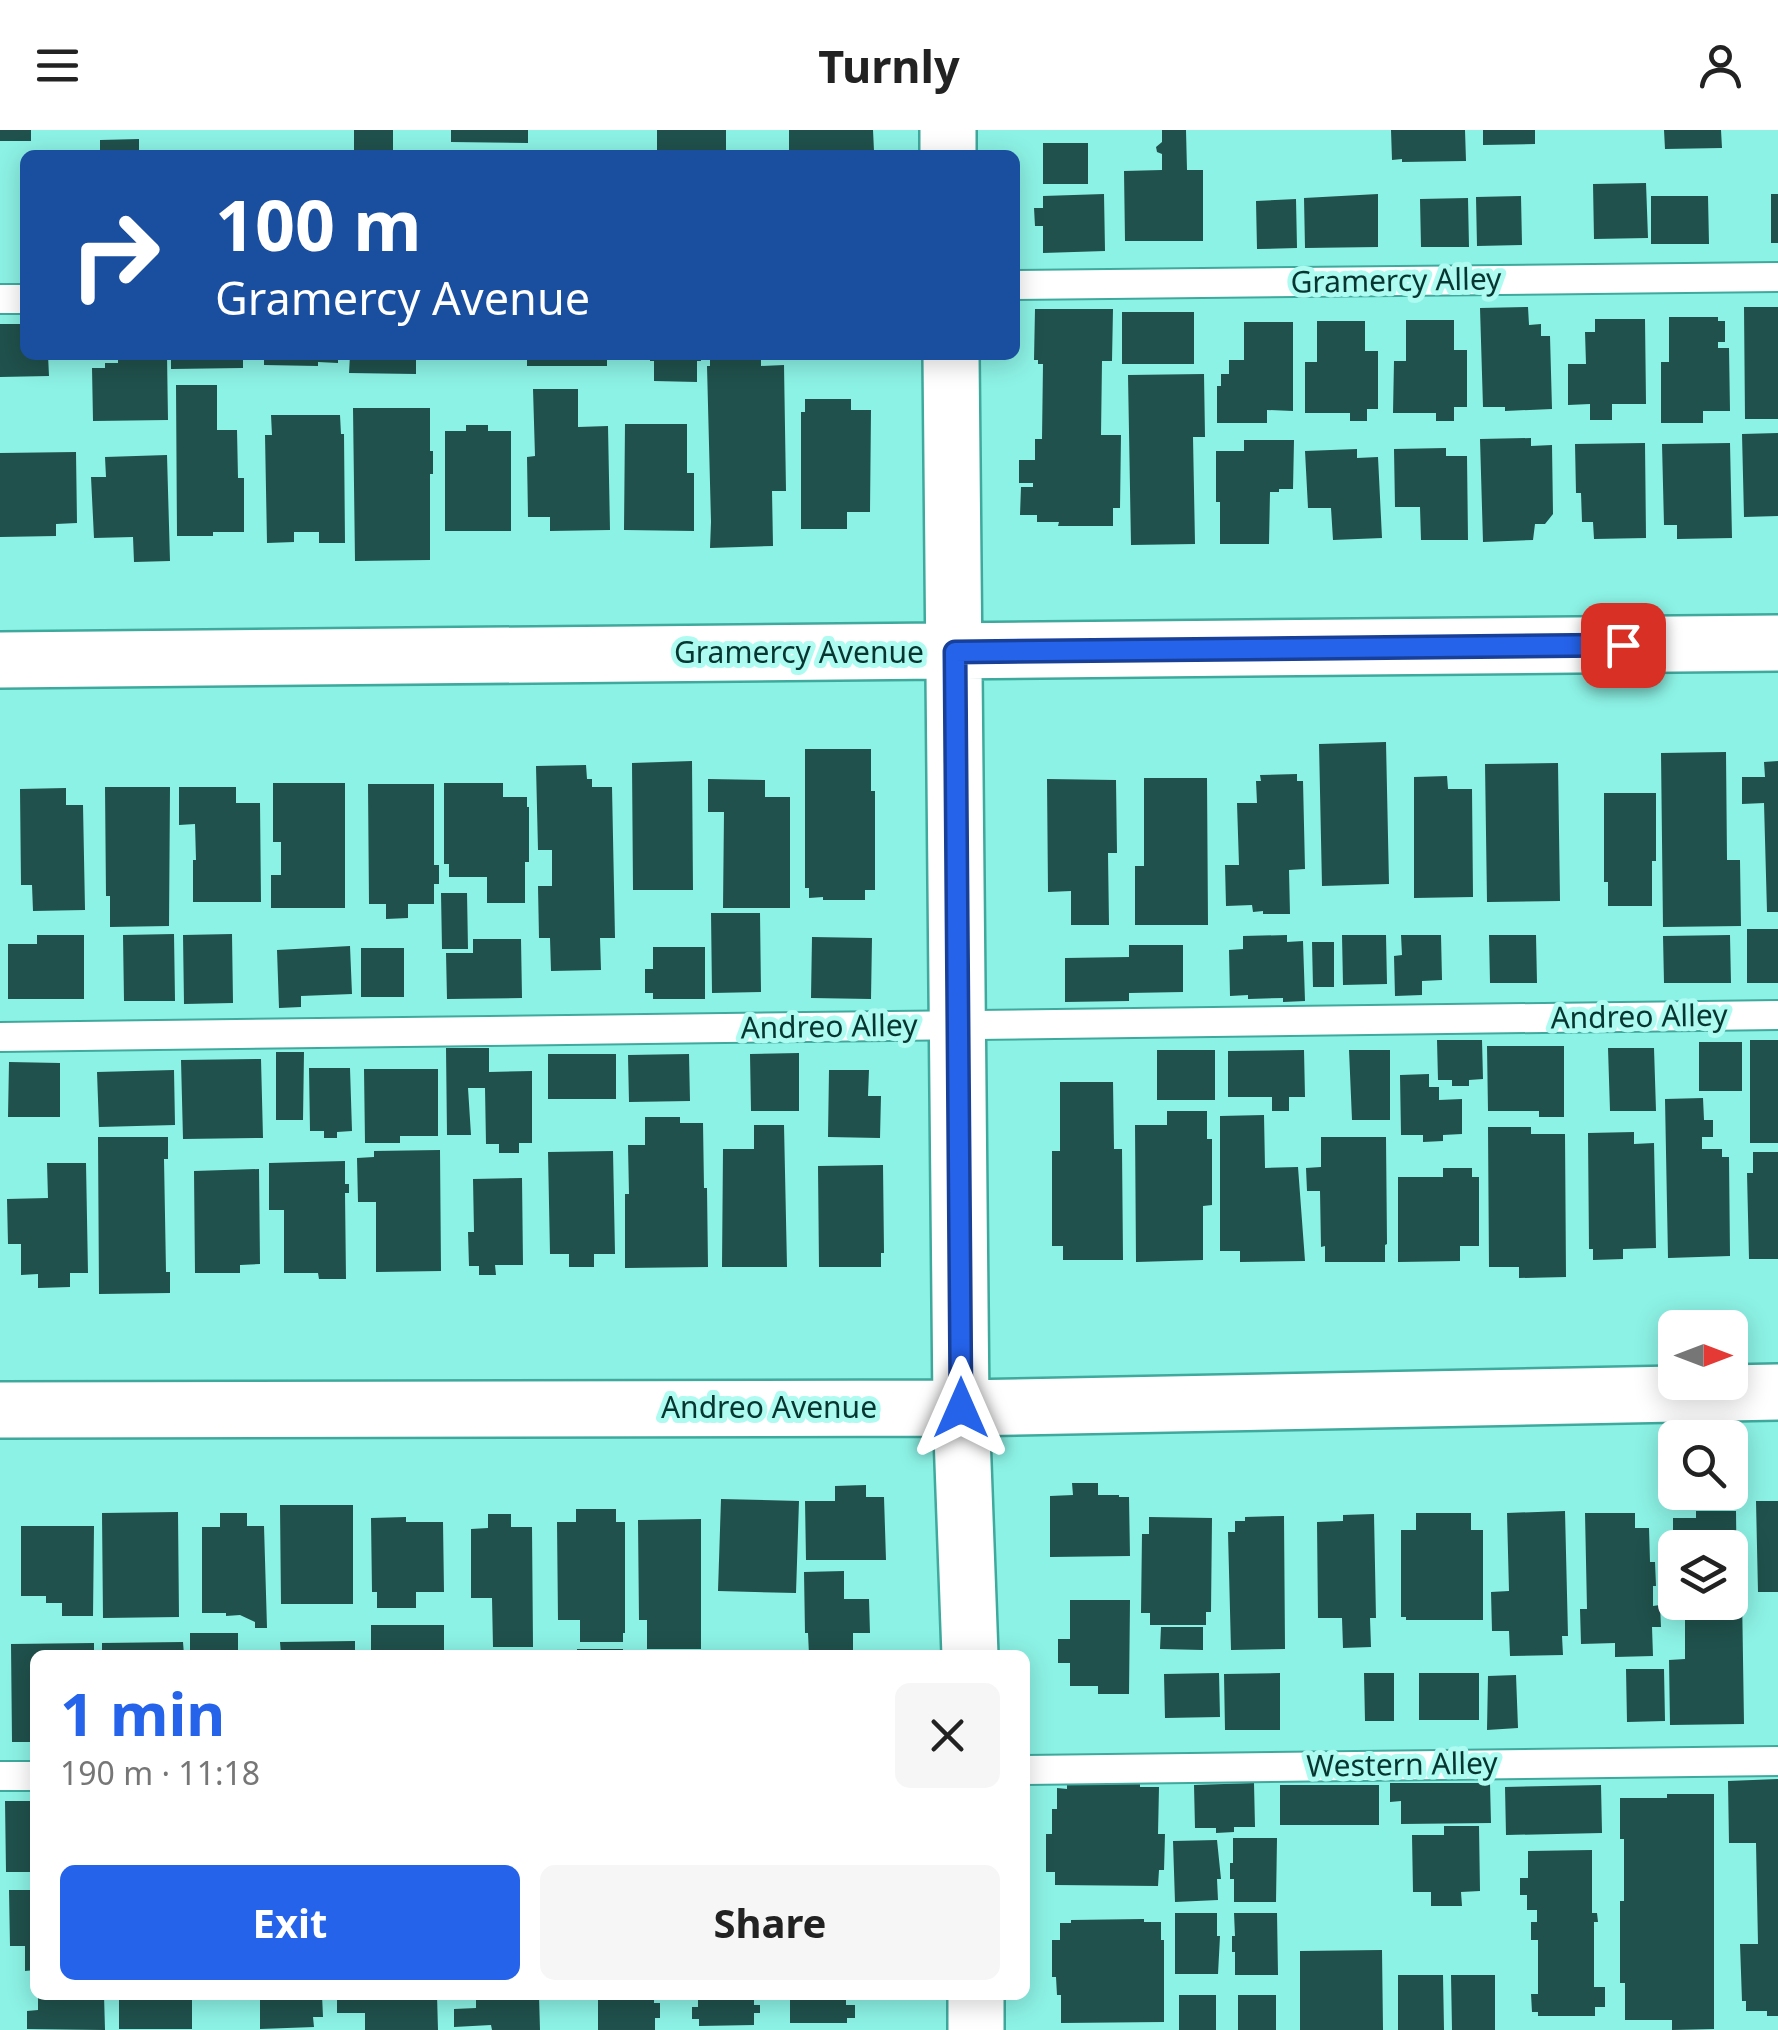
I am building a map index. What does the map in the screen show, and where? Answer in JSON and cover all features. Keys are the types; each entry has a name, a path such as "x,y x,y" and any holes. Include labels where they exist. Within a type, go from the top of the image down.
{"street":[{"path":"951,360 961,1408 970,1650"},
{"name":"Gramercy Avenue","path":"0,660 1778,644"},
{"name":"Andreo Avenue","path":"0,1410 961,1408 1778,1392"},
{"path":"976,2000 976,2030"}],"lane":[{"name":"Gramercy Alley","path":"1020,285 1778,277"},
{"name":"Andreo Alley","path":"0,1038 1778,1015"},
{"name":"Western Alley","path":"1030,1770 1778,1761"},
{"path":"0,1776 30,1776"}],"building":[{"path":"0,130 31,130 31,141 0,141"},
{"path":"354,130 393,130 393,150 354,150"},
{"path":"451,130 528,130 528,143 451,142"},
{"path":"657,130 726,130 726,150 657,150"},
{"path":"789,130 873,130 874,150 789,150"},
{"path":"1162,130 1186,130 1187,170 1203,170 1203,241 1125,241 1124,171 1162,170 1162,154 1156,147 1162,142"},
{"path":"1391,130 1465,130 1466,161 1392,160"},
{"path":"1483,130 1535,130 1535,144 1483,145"},
{"path":"1664,130 1721,130 1722,148 1665,149"},
{"path":"139,139 139,150 100,150 100,140"},
{"path":"1043,143 1088,143 1088,184 1043,184"},
{"path":"1646,183 1648,238 1594,239 1593,184"},
{"path":"1104,194 1105,251 1043,253 1043,226 1035,226 1034,208 1043,208 1043,196"},
{"path":"1378,194 1378,247 1305,248 1304,198"},
{"path":"1771,194 1778,194 1778,243 1771,243"},
{"path":"1521,196 1522,245 1477,246 1476,197"},
{"path":"1651,196 1708,196 1709,244 1651,244"},
{"path":"1468,198 1469,247 1421,247 1420,199"},
{"path":"1296,199 1297,248 1257,249 1256,201"},
{"path":"1528,307 1529,325 1541,324 1541,336 1550,336 1552,409 1505,411 1505,407 1483,407 1480,308"},
{"path":"1744,307 1778,307 1778,419 1745,419"},
{"path":"1035,309 1113,309 1112,361 1102,361 1101,435 1121,435 1120,508 1113,508 1113,526 1058,526 1059,522 1037,522 1037,515 1020,515 1021,487 1033,487 1033,483 1019,483 1019,460 1035,460 1035,439 1042,439 1043,364 1034,360"},
{"path":"1122,312 1194,312 1194,364 1122,364"},
{"path":"1669,317 1718,317 1718,321 1725,321 1725,342 1718,342 1718,348 1729,348 1730,411 1703,411 1703,423 1661,423 1661,362 1669,362"},
{"path":"1595,319 1645,319 1646,404 1612,404 1612,420 1590,420 1590,404 1568,405 1568,364 1586,364 1585,332 1595,332"},
{"path":"1406,320 1454,320 1454,350 1467,350 1467,407 1454,407 1454,421 1436,421 1436,413 1393,413 1394,361 1406,361"},
{"path":"1317,321 1365,321 1365,351 1378,351 1378,409 1367,409 1367,421 1350,421 1350,413 1305,413 1305,362 1317,362"},
{"path":"1244,322 1293,322 1293,411 1267,410 1267,423 1217,423 1217,386 1221,386 1221,374 1229,374 1229,360 1244,360"},
{"path":"0,324 20,324 20,360 48,360 49,376 0,377"},
{"path":"167,360 168,420 93,421 92,368"},
{"path":"171,360 243,360 243,368 171,369"},
{"path":"264,360 338,360 318,362 318,366 264,365"},
{"path":"350,360 416,360 416,374 349,373"},
{"path":"527,360 607,360 607,366 527,366"},
{"path":"701,360 697,361 697,382 654,381 654,361 650,361"},
{"path":"710,360 761,360 761,366 784,365 786,491 772,491 773,546 710,548"},
{"path":"1204,374 1205,437 1193,437 1195,544 1131,545 1128,375"},
{"path":"176,385 217,385 217,430 237,430 238,478 244,478 244,532 177,536"},
{"path":"533,389 578,389 578,427 608,426 610,530 550,531 550,517 528,517 527,457 535,456"},
{"path":"805,399 851,399 851,410 871,410 870,512 847,512 847,529 801,529 801,412 805,412"},
{"path":"353,408 430,408 430,560 355,561"},
{"path":"271,415 340,415 344,434 345,543 319,543 319,532 294,532 294,542 267,543 265,435 272,435"},
{"path":"625,424 687,424 687,473 694,473 694,531 624,530"},
{"path":"466,425 488,425 488,431 511,431 511,531 445,531 445,431 466,431"},
{"path":"1778,433 1778,516 1744,517 1742,434"},
{"path":"1531,438 1531,446 1552,445 1553,514 1545,524 1535,524 1533,540 1483,542 1480,439"},
{"path":"1244,440 1294,440 1293,489 1270,492 1269,544 1220,544 1216,451 1244,451"},
{"path":"1645,443 1646,538 1594,539 1593,522 1582,522 1581,493 1576,493 1575,444"},
{"path":"1730,443 1732,538 1677,539 1677,525 1664,525 1662,444"},
{"path":"1446,448 1446,456 1467,456 1468,540 1421,540 1420,507 1395,507 1394,449"},
{"path":"1357,449 1357,458 1378,457 1382,538 1333,540 1331,508 1308,508 1305,451"},
{"path":"76,452 77,523 56,524 56,536 0,537 0,453"},
{"path":"167,455 170,561 134,562 133,537 94,538 91,477 106,477 105,457"},
{"path":"1386,742 1389,884 1322,886 1319,744"},
{"path":"805,749 871,749 875,890 865,890 865,900 809,898 809,888 805,888"},
{"path":"1726,752 1727,860 1740,860 1741,926 1663,927 1661,753"},
{"path":"692,761 693,890 633,890 632,763"},
{"path":"1778,761 1778,912 1767,912 1764,803 1742,804 1742,777 1765,777 1764,762"},
{"path":"1558,763 1560,901 1487,902 1485,764"},
{"path":"586,765 592,787 612,787 615,938 600,938 601,970 551,971 550,938 539,938 538,886 552,886 552,850 538,850 536,766"},
{"path":"1297,774 1297,781 1303,781 1305,869 1289,870 1290,914 1253,912 1252,905 1226,906 1225,865 1239,865 1237,803 1257,803 1256,781 1261,781 1260,775"},
{"path":"1447,776 1448,789 1472,789 1473,897 1414,898 1414,777"},
{"path":"1144,778 1207,778 1208,925 1135,925 1135,866 1144,866"},
{"path":"708,779 765,780 765,797 790,797 790,908 723,908 724,812 708,812"},
{"path":"1047,779 1116,780 1117,853 1108,853 1109,925 1071,925 1071,891 1048,892"},
{"path":"273,783 345,783 345,908 271,908 271,875 281,875 281,842 273,842"},
{"path":"444,783 503,783 503,797 527,797 529,862 525,862 525,903 487,903 487,877 449,877 449,864 444,864"},
{"path":"368,784 434,784 434,865 439,865 439,884 434,884 434,904 408,904 408,918 386,919 386,904 369,904"},
{"path":"105,787 170,787 169,926 110,927"},
{"path":"179,787 236,787 236,803 260,803 261,902 193,902 195,824 179,825"},
{"path":"66,788 66,805 83,805 85,910 33,911 32,885 21,885 20,789"},
{"path":"1604,793 1656,793 1652,906 1608,906 1608,882 1604,882"},
{"path":"441,893 467,893 468,949 442,949"},
{"path":"711,913 760,913 761,992 712,993"},
{"path":"1747,929 1778,929 1778,983 1747,983"},
{"path":"174,934 175,1001 124,1001 123,935"},
{"path":"232,934 233,1003 184,1004 183,935"},
{"path":"37,935 84,935 84,999 8,999 8,944 37,944"},
{"path":"1287,935 1287,942 1303,941 1305,1001 1230,996 1229,950 1243,949 1243,936"},
{"path":"1342,935 1386,935 1387,984 1343,985"},
{"path":"1401,935 1441,935 1442,980 1422,981 1422,995 1395,996 1394,956 1402,955"},
{"path":"1489,935 1536,935 1537,983 1490,983"},
{"path":"1730,935 1731,983 1664,983 1663,936"},
{"path":"812,937 872,938 871,999 811,998"},
{"path":"473,939 521,939 522,998 447,999 446,953 473,953"},
{"path":"1312,942 1334,942 1334,987 1313,987"},
{"path":"1129,945 1183,945 1183,992 1129,993 1129,1001 1065,1002 1065,958 1129,957"},
{"path":"350,946 352,994 301,996 301,1007 279,1008 277,950"},
{"path":"653,947 705,947 705,999 653,999 653,993 645,993 645,969 653,969"},
{"path":"361,948 404,948 404,997 361,997"},
{"path":"1437,1040 1482,1040 1483,1079 1469,1080 1469,1086 1452,1086 1452,1080 1438,1080"},
{"path":"1750,1040 1778,1040 1778,1143 1750,1143"},
{"path":"1699,1042 1742,1042 1742,1091 1699,1091"},
{"path":"1487,1046 1564,1046 1564,1117 1539,1117 1539,1111 1488,1111"},
{"path":"446,1048 489,1048 489,1072 532,1071 532,1143 519,1143 519,1153 499,1153 499,1144 486,1144 485,1088 468,1088 471,1135 447,1135"},
{"path":"1608,1048 1654,1048 1656,1111 1610,1111"},
{"path":"1157,1050 1215,1050 1215,1100 1157,1100"},
{"path":"1304,1050 1305,1097 1289,1097 1289,1111 1272,1111 1272,1097 1228,1097 1228,1051"},
{"path":"1349,1050 1390,1050 1390,1120 1352,1120"},
{"path":"276,1052 304,1052 303,1120 276,1120"},
{"path":"799,1053 799,1111 751,1111 750,1054"},
{"path":"548,1054 616,1054 616,1099 548,1099"},
{"path":"689,1054 690,1101 629,1102 628,1055"},
{"path":"261,1059 263,1138 183,1139 181,1060"},
{"path":"9,1062 60,1063 60,1117 8,1117"},
{"path":"309,1068 350,1068 352,1131 337,1132 337,1138 324,1138 324,1131 310,1131"},
{"path":"364,1069 438,1069 438,1136 400,1136 400,1143 365,1143"},
{"path":"174,1070 175,1125 99,1127 97,1072"},
{"path":"829,1070 869,1070 868,1096 881,1096 880,1138 828,1137"},
{"path":"1429,1074 1429,1087 1439,1087 1439,1100 1462,1099 1462,1134 1443,1135 1443,1141 1423,1142 1423,1135 1401,1135 1400,1075"},
{"path":"1060,1082 1113,1082 1114,1149 1122,1149 1123,1260 1063,1260 1063,1246 1052,1246 1052,1151 1060,1151"},
{"path":"1703,1098 1704,1120 1713,1120 1713,1137 1702,1137 1702,1149 1722,1149 1722,1157 1729,1157 1730,1256 1668,1258 1665,1099"},
{"path":"1167,1111 1207,1111 1207,1139 1212,1139 1212,1205 1203,1206 1203,1260 1136,1262 1135,1125 1167,1125"},
{"path":"1264,1115 1265,1168 1298,1167 1305,1261 1240,1262 1240,1251 1220,1251 1220,1116"},
{"path":"645,1117 680,1117 680,1123 703,1123 708,1267 625,1268 628,1145 645,1145"},
{"path":"754,1125 784,1125 787,1267 722,1267 723,1149 754,1149"},
{"path":"1488,1127 1531,1127 1531,1134 1565,1134 1566,1277 1519,1278 1519,1267 1489,1267"},
{"path":"1634,1132 1634,1144 1654,1143 1656,1248 1623,1249 1623,1259 1593,1260 1593,1249 1589,1249 1588,1133"},
{"path":"98,1137 168,1137 168,1159 164,1159 166,1272 170,1272 170,1293 99,1294"},
{"path":"1321,1137 1386,1137 1385,1262 1325,1262 1320,1191 1307,1191 1306,1168 1321,1167"},
{"path":"440,1150 441,1271 376,1272 376,1202 358,1202 357,1158 374,1157 374,1151"},
{"path":"613,1151 615,1254 594,1254 594,1267 569,1267 569,1254 550,1254 548,1152"},
{"path":"1753,1152 1778,1152 1778,1259 1749,1259 1747,1173 1753,1173"},
{"path":"345,1161 345,1184 349,1184 349,1193 345,1193 346,1279 319,1279 318,1273 284,1273 284,1210 269,1210 269,1163"},
{"path":"47,1163 86,1163 88,1273 70,1273 70,1287 38,1288 38,1274 21,1275 21,1244 8,1244 7,1199 48,1198"},
{"path":"883,1165 881,1267 819,1267 818,1166"},
{"path":"1443,1168 1472,1168 1472,1177 1479,1177 1479,1246 1460,1246 1460,1261 1398,1262 1398,1177 1443,1177"},
{"path":"259,1169 260,1264 240,1265 240,1273 195,1273 194,1171"},
{"path":"522,1178 523,1265 495,1265 496,1275 479,1275 479,1266 469,1266 468,1232 474,1232 473,1179"},
{"path":"1072,1483 1098,1483 1098,1495 1129,1497 1130,1556 1050,1557 1050,1496 1073,1495"},
{"path":"866,1485 866,1497 884,1497 886,1560 806,1560 805,1501 835,1501 835,1486"},
{"path":"721,1499 799,1501 796,1593 718,1591"},
{"path":"1756,1501 1778,1501 1778,1592 1758,1592"},
{"path":"280,1505 353,1505 353,1604 281,1604"},
{"path":"576,1509 616,1509 616,1522 625,1522 623,1642 580,1642 580,1620 558,1620 557,1522 576,1522"},
{"path":"1565,1511 1568,1636 1562,1636 1563,1655 1510,1656 1509,1631 1492,1631 1491,1592 1509,1591 1507,1513"},
{"path":"1696,1511 1736,1511 1736,1530 1673,1530 1673,1518 1696,1518"},
{"path":"178,1512 179,1617 103,1618 102,1513"},
{"path":"220,1513 247,1513 247,1526 264,1526 267,1628 255,1628 255,1622 240,1615 202,1613 202,1527 220,1527"},
{"path":"1416,1513 1471,1513 1471,1530 1483,1530 1483,1620 1401,1617 1401,1530 1416,1530"},
{"path":"1585,1513 1635,1513 1635,1528 1649,1528 1650,1562 1655,1562 1653,1606 1658,1605 1661,1627 1652,1627 1653,1656 1615,1657 1615,1643 1581,1644 1580,1609 1587,1609"},
{"path":"488,1514 511,1514 511,1527 532,1527 533,1647 493,1647 492,1598 471,1598 471,1529 488,1528"},
{"path":"1374,1514 1376,1618 1370,1618 1371,1647 1343,1648 1342,1618 1318,1618 1317,1522 1343,1521 1343,1515"},
{"path":"1284,1516 1285,1649 1231,1650 1228,1532 1235,1532 1235,1521 1245,1521 1245,1517"},
{"path":"406,1517 406,1522 443,1522 444,1592 416,1592 416,1608 377,1608 377,1592 372,1592 371,1518"},
{"path":"1149,1517 1212,1518 1211,1612 1206,1612 1206,1625 1150,1625 1150,1613 1141,1613 1142,1534 1149,1534"},
{"path":"701,1519 701,1649 647,1649 647,1620 639,1620 638,1520"},
{"path":"21,1526 94,1526 93,1616 62,1616 62,1603 46,1603 46,1596 21,1596"},
{"path":"844,1571 844,1599 869,1599 870,1633 853,1633 853,1650 809,1650 804,1572"},
{"path":"1070,1600 1130,1600 1129,1694 1098,1694 1098,1686 1070,1686 1070,1663 1058,1663 1058,1639 1070,1639"},
{"path":"1685,1620 1742,1620 1744,1724 1670,1725 1669,1660 1685,1659"},
{"path":"371,1625 444,1625 444,1650 371,1650"},
{"path":"1161,1627 1203,1627 1203,1650 1160,1649"},
{"path":"190,1633 238,1633 238,1650 190,1650"},
{"path":"355,1641 355,1650 281,1650 280,1642"},
{"path":"183,1642 184,1650 102,1650 102,1643"},
{"path":"94,1643 94,1650 30,1650 30,1742 12,1742 11,1644"},
{"path":"1626,1669 1664,1669 1665,1721 1627,1722"},
{"path":"1219,1673 1220,1717 1165,1718 1164,1674"},
{"path":"1280,1673 1280,1730 1225,1730 1224,1674"},
{"path":"1364,1673 1394,1673 1394,1721 1365,1721"},
{"path":"1419,1673 1479,1673 1479,1720 1419,1720"},
{"path":"1516,1675 1518,1728 1487,1730 1488,1676"},
{"path":"1778,1779 1778,2016 1767,2016 1767,2011 1746,2011 1746,2001 1742,2001 1740,1944 1758,1944 1756,1843 1729,1843 1728,1781"},
{"path":"1067,1783 1140,1783 1140,1787 1159,1787 1158,1834 1165,1834 1164,1870 1159,1870 1158,1886 1055,1885 1055,1872 1046,1872 1046,1834 1052,1834 1057,1788 1067,1789"},
{"path":"1254,1783 1255,1827 1234,1827 1234,1832 1216,1833 1216,1828 1195,1828 1194,1785"},
{"path":"1390,1783 1490,1783 1491,1823 1401,1824 1401,1801 1390,1802"},
{"path":"1280,1785 1379,1785 1379,1825 1280,1825"},
{"path":"1601,1785 1602,1833 1506,1835 1505,1787"},
{"path":"1667,1794 1714,1794 1714,2029 1672,2030 1672,2020 1625,2020 1625,1983 1620,1983 1624,1839 1620,1839 1620,1798 1667,1798"},
{"path":"5,1801 30,1801 30,1872 6,1872"},
{"path":"1444,1826 1479,1826 1480,1891 1461,1892 1462,1906 1431,1906 1431,1892 1413,1892 1412,1835 1444,1835"},
{"path":"1233,1838 1277,1838 1276,1902 1234,1902 1234,1879 1230,1879"},
{"path":"1217,1840 1221,1879 1217,1879 1218,1900 1175,1902 1173,1841"},
{"path":"1592,1850 1592,1913 1597,1913 1598,1922 1594,1922 1594,1987 1605,1987 1605,2007 1595,2007 1595,2016 1538,2016 1538,2012 1532,2012 1531,1994 1538,1994 1538,1940 1531,1940 1531,1922 1537,1922 1537,1910 1527,1910 1527,1895 1520,1895 1520,1878 1528,1878 1528,1851"},
{"path":"9,1890 30,1890 30,1970 25,1971 25,1946 10,1946"},
{"path":"1175,1913 1217,1913 1218,1974 1175,1974"},
{"path":"1234,1913 1277,1913 1278,1975 1235,1975"},
{"path":"1144,1919 1161,1922 1164,2022 1061,2023 1061,1995 1057,1995 1056,1977 1052,1977 1052,1940 1060,1940 1060,1923"},
{"path":"1382,1950 1383,2030 1300,2030 1300,1951"},
{"path":"1398,1975 1443,1975 1444,2030 1398,2030"},
{"path":"1451,1975 1495,1975 1495,2030 1452,2030"},
{"path":"1179,1995 1216,1995 1216,2030 1179,2030"},
{"path":"1238,1995 1276,1995 1276,2030 1238,2030"},
{"path":"38,2000 104,2000 105,2030 27,2029 27,2011 38,2010"},
{"path":"119,2000 192,2000 192,2029 119,2029"},
{"path":"260,2000 322,2000 323,2017 313,2017 314,2027 260,2029"},
{"path":"337,2000 437,2000 438,2030 365,2030 365,2013 337,2013"},
{"path":"476,2000 539,2000 540,2030 492,2030 491,2025 454,2027 454,2009 476,2008"},
{"path":"598,2000 660,2003 655,2030 598,2030"},
{"path":"698,2000 754,2000 754,2005 760,2005 760,2013 754,2013 754,2025 699,2026 699,2019 692,2019 692,2007 698,2007"},
{"path":"790,2000 846,2000 846,2005 855,2005 855,2018 847,2018 847,2023 790,2023"}],"route":[{"path":"961,1408 955,652 1623,645"}]}
